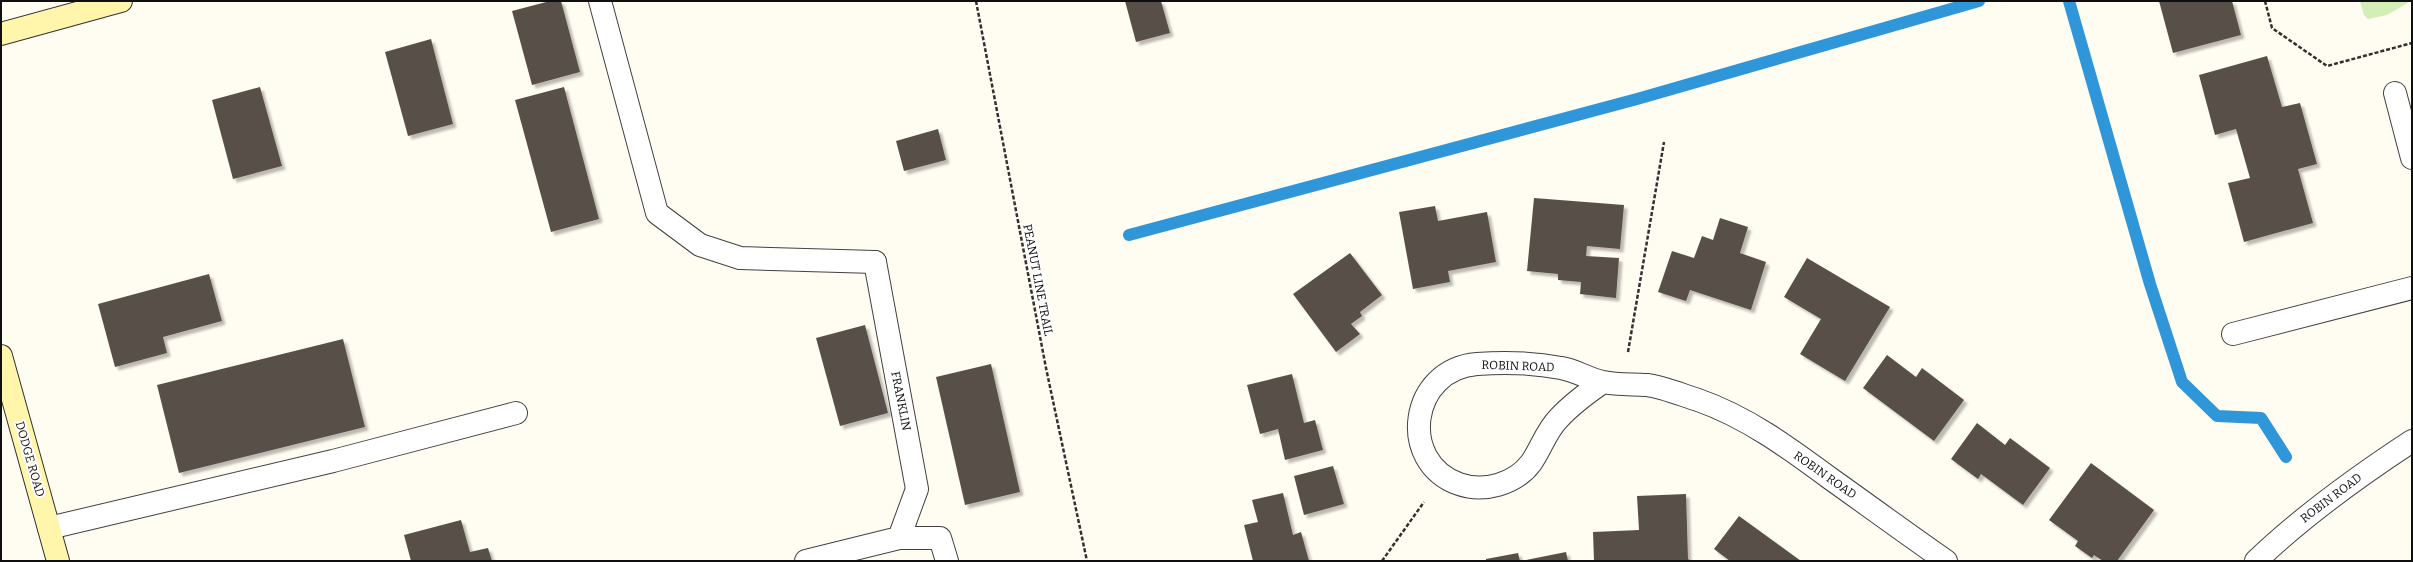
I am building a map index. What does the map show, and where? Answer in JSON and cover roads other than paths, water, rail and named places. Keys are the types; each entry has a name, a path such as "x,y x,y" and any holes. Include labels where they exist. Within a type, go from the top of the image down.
{"street":[{"path":"1,34 121,1"},
{"name":"FRANKLIN","path":"600,1 657,213 700,245 740,258 875,262 918,489 899,538"},
{"path":"2395,93 2412,158"},
{"path":"2233,334 2412,288"},
{"name":"DODGE ROAD","path":"1,356 58,561"},
{"name":"ROBIN ROAD","path":"1613,383 1577,401 1557,420 1531,463 1517,477 1499,486 1485,488 1460,485 1442,475 1429,460 1421,442 1418,415 1424,400 1436,383 1454,370 1475,364 1562,368 1613,383 1649,386 1699,400 1743,419 1800,456 1946,561"},
{"path":"49,528 333,461 516,413"},
{"name":"ROBIN ROAD","path":"2256,561 2284,535 2354,479 2412,441"},
{"path":"806,561 899,538 940,538 946,561"}],"waterway":[{"path":"1129,235 1637,99 1979,1"},
{"path":"2069,1 2150,284 2182,382 2217,416 2261,418 2286,457"}]}
